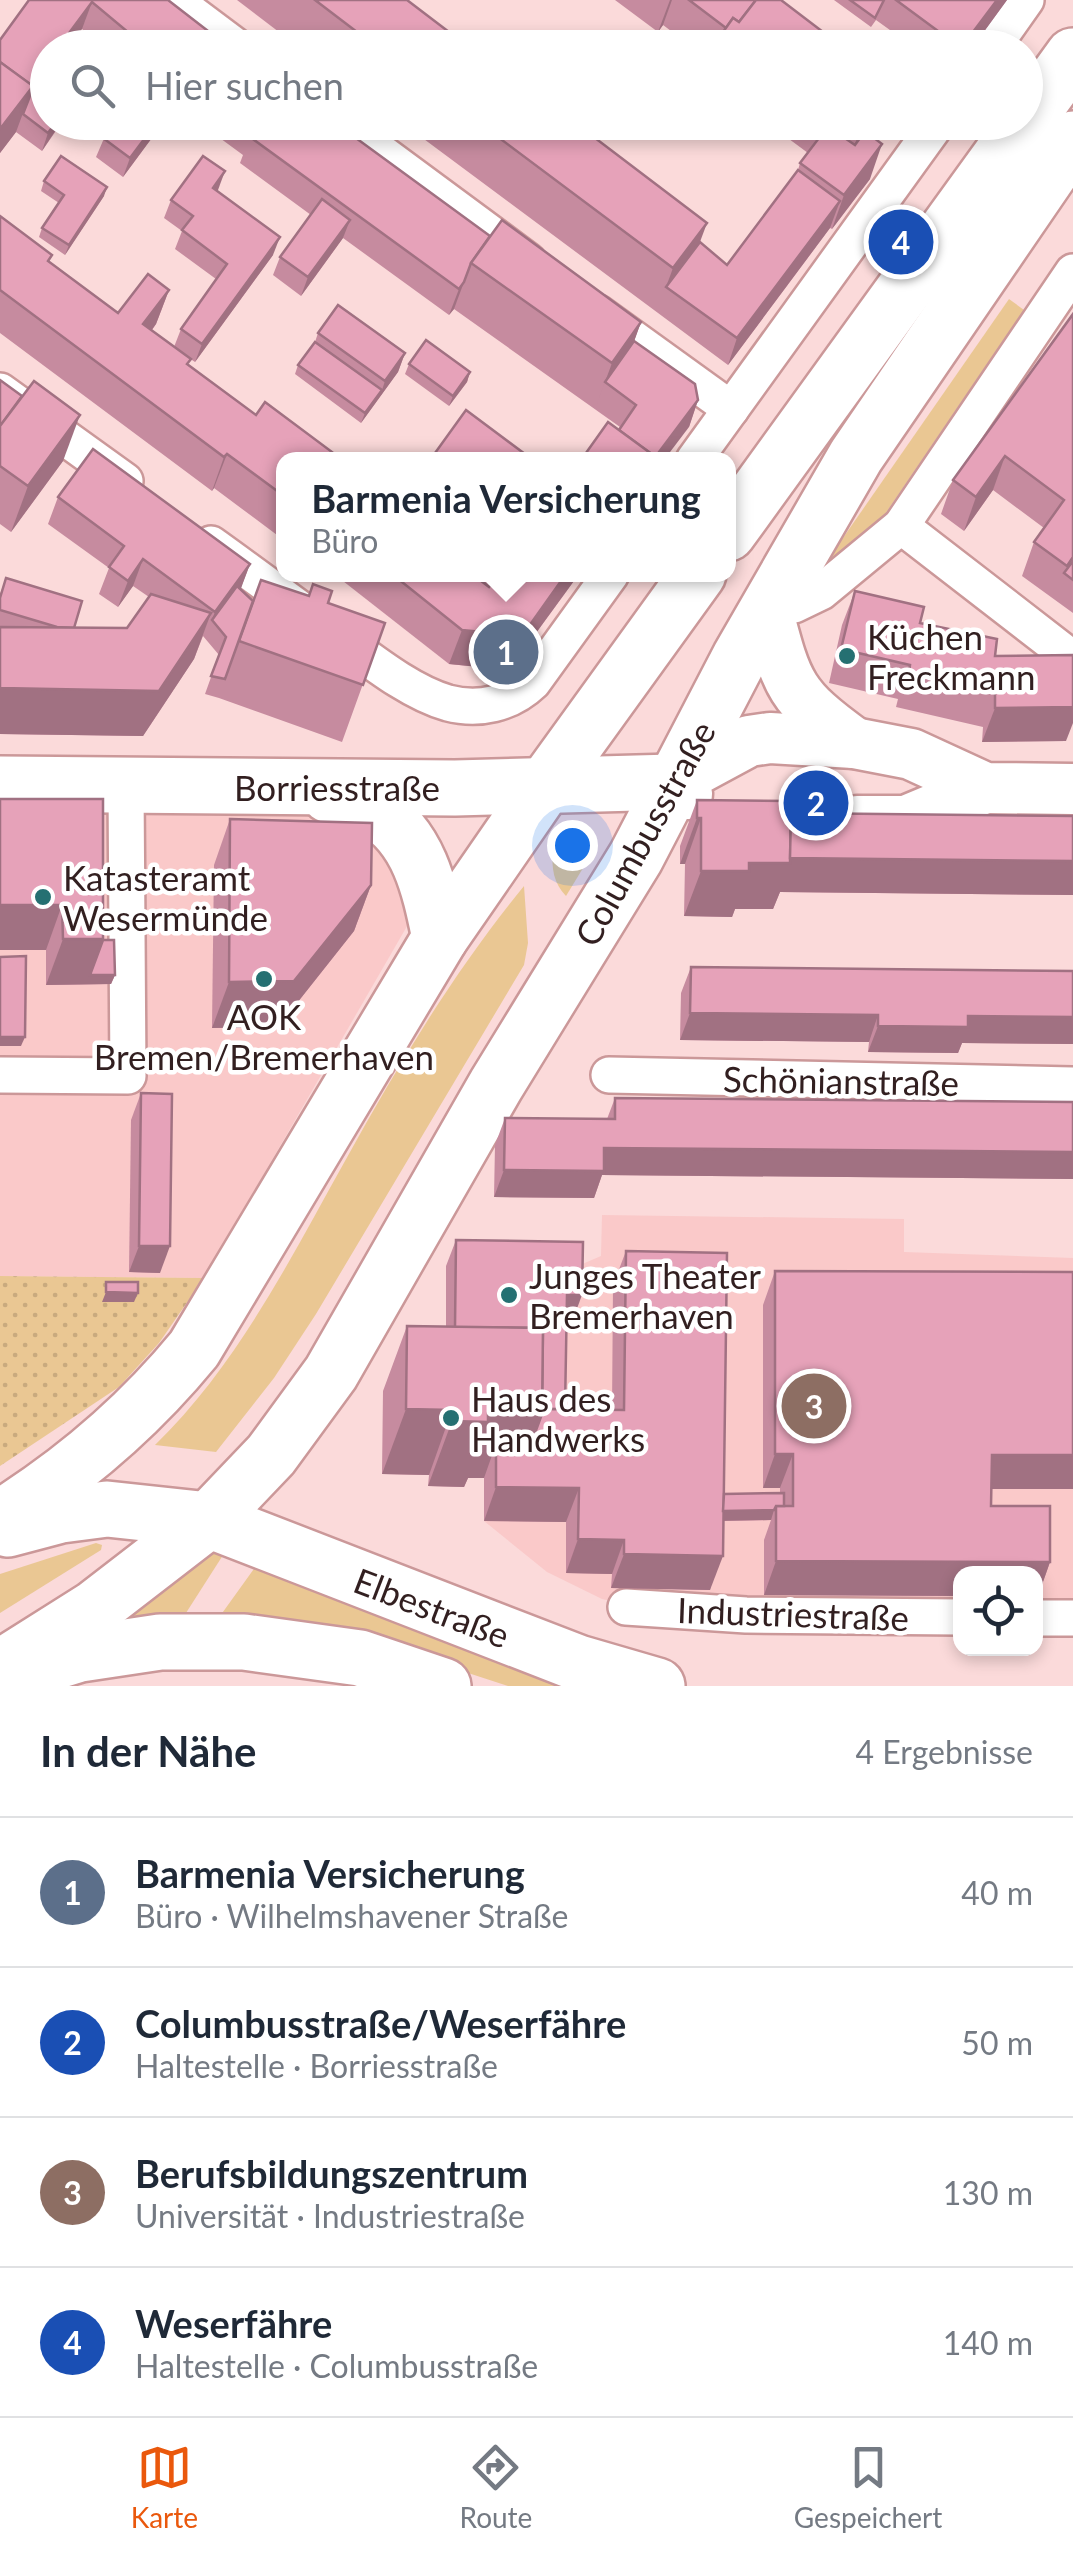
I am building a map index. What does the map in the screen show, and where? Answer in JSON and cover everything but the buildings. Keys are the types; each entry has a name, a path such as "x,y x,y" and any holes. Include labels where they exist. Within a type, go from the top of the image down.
{"main road":[{"name":"Columbusstraße","path":"0,1668 94,1608 209,1520 271,1456 330,1373 496,1085 636,857 767,609 856,456 1053,140 1073,56"},
{"name":"Columbusstraße","path":"736,522 1053,140"},
{"path":"0,1518 84,1460 171,1378 194,1349 440,938 546,783 692,582"},
{"name":"Borriesstraße","path":"0,784 454,788 674,782"},
{"path":"307,788 372,808 399,830 419,859 432,896 440,938"},
{"name":"Elbestraße","path":"0,1531 60,1515 107,1509 209,1520 578,1664 657,1686"},
{"path":"0,1678 80,1654 160,1642 197,1641 244,1642 360,1658 443,1686"}],"street":[{"path":"174,0 214,30"},
{"path":"1005,30 1026,0"},
{"path":"364,140 731,409"},
{"path":"700,452 925,140"},
{"path":"767,609 794,604 820,592 900,526 1073,272"},
{"path":"0,391 146,496"},
{"path":"178,520 388,673 446,702 473,706 501,703 520,695 605,582"},
{"path":"900,526 1073,659"},
{"name":"Borriesstraße","path":"767,609 784,670 795,692 815,715 854,744"},
{"name":"Borriesstraße","path":"674,782 749,741 770,738 854,744 911,754 986,788 1073,790"},
{"path":"674,782 718,820"},
{"path":"0,1075 128,1076 126,786"},
{"name":"Borriesstraße","path":"812,821 906,821 986,788"},
{"name":"Schönianstraße","path":"609,1075 1073,1084"},
{"name":"Industriestraße","path":"626,1607 746,1615 953,1617"},
{"path":"1043,1618 1073,1618"}],"shaded area":[{"path":"1009,299 1024,310 877,526 833,560 829,558"},
{"path":"0,809 332,812 384,827 410,921 204,1278 0,1276"},
{"path":"553,851 591,855 566,896 554,875"},
{"path":"524,886 528,943 524,965 274,1378 216,1452 155,1445 185,1414 237,1346 428,1019"},
{"path":"602,1215 904,1219 904,1252 1073,1258 1073,1632 1043,1632 1043,1566 953,1566 953,1631 747,1631 602,1599 547,1572 484,1521 484,1478 557,1322 572,1321 573,1268 601,1256"},
{"path":"0,1276 204,1278 159,1343 119,1387 0,1466"},
{"path":"96,1543 102,1545 101,1550 0,1613 0,1574"},
{"path":"208,1549 225,1552 177,1627 90,1640"},
{"path":"256,1566 564,1686 508,1686 462,1671 215,1623"}],"place":[{"name":"Weserfähre","path":"901,242"},
{"name":"Barmenia Versicherung","path":"506,652"},
{"name":"Küchen Freckmann","path":"847,656"},
{"name":"Columbusstraße/Weserfähre","path":"816,803"},
{"name":"Katasteramt Wesermünde","path":"43,897"},
{"name":"AOK Bremen/Bremerhaven","path":"264,979"},
{"name":"Junges Theater Bremerhaven","path":"509,1295"},
{"name":"Berufsbildungszentrum","path":"814,1406"},
{"name":"Haus des Handwerks","path":"451,1418"}]}
